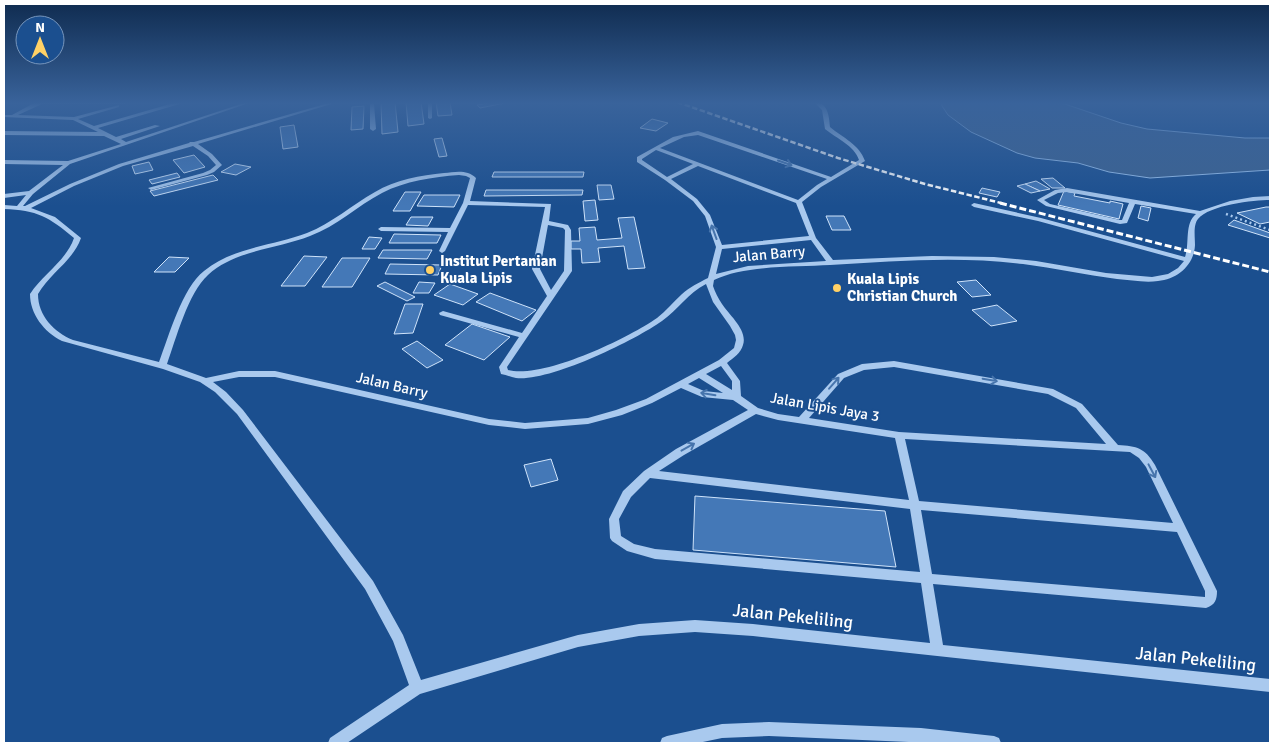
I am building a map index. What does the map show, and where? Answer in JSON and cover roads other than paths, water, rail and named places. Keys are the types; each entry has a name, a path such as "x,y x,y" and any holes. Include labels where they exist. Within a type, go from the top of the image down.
{"street":[{"path":"112,137 124,143"},
{"path":"116,139 122,137"},
{"path":"23,207 31,193 68,163 143,137"},
{"path":"23,207 103,171 211,137"},
{"path":"546,223 566,226 568,230 568,271 503,367 504,372 516,377 538,374 563,367 634,335 660,320 693,288 711,279 719,247 708,216 695,200 639,161 639,158 656,148 682,137"},
{"path":"709,137 832,179"},
{"path":"799,202 832,179 862,162 862,156 852,145 840,137"},
{"path":"151,188 205,174 212,171 218,165 210,155 192,142"},
{"path":"656,148 799,202 813,238 831,262"},
{"path":"4,162 68,163"},
{"path":"667,179 698,164"},
{"path":"162,366 194,285 217,265 228,259 307,236 342,218 378,193 418,178 459,173 469,174 473,178 466,203 442,251"},
{"path":"1133,201 1124,222 1120,222 1048,205 1040,200 1057,191 1066,190 1133,201 1201,213 1243,199 1270,198"},
{"path":"4,196 31,193"},
{"path":"466,203 545,204 549,206 536,269 551,297"},
{"path":"974,205 1048,221 1188,260 1191,251 1192,226 1195,219 1201,213"},
{"path":"4,207 23,207 38,210 60,222 78,238 76,246 44,279 34,294 33,300 36,309 43,321 53,332 62,338 162,366 204,381 218,389 240,412 369,585 399,639 417,688"},
{"path":"381,229 452,230"},
{"path":"719,247 813,238"},
{"name":"Jalan Barry","path":"204,381 239,374 274,374 489,422 525,426 588,421 619,413 682,385 722,362 732,354 739,346 739,335 733,323 713,296 709,286 711,279 721,274 748,268 927,258 994,259 1135,279 1159,279 1173,276 1182,269 1188,260"},
{"path":"443,313 524,336"},
{"path":"682,385 702,394 736,397 736,381 722,362"},
{"path":"802,420 841,376 862,367 894,364 1050,391 1079,406 1114,447"},
{"name":"Jalan Lipis Jaya 3","path":"700,374 751,407 778,417 899,435 1132,449 1142,456 1150,466 1211,591 1211,599 1209,602 925,577"},
{"path":"751,407 648,474 627,494 614,518 616,538 631,548 656,554 925,577"},
{"path":"899,435 915,505 938,651"},
{"path":"648,474 915,505 1181,528"},
{"name":"Jalan Pekeliling","path":"335,743 417,688 578,641 639,630 695,626 753,630 1270,686"},
{"path":"667,743 722,731 769,729 921,735 994,743"}],"water":[{"path":"982,137 1270,138 1270,170 1150,178 1109,172 1078,163 1035,158 1017,153"}],"railway":[{"path":"777,137 838,158 925,184 1005,204"},
{"path":"1000,203 1270,272"}],"place":[{"name":"Institut Pertanian Kuala Lipis","path":"430,270"},
{"name":"Kuala Lipis Christian Church","path":"837,288"}]}
